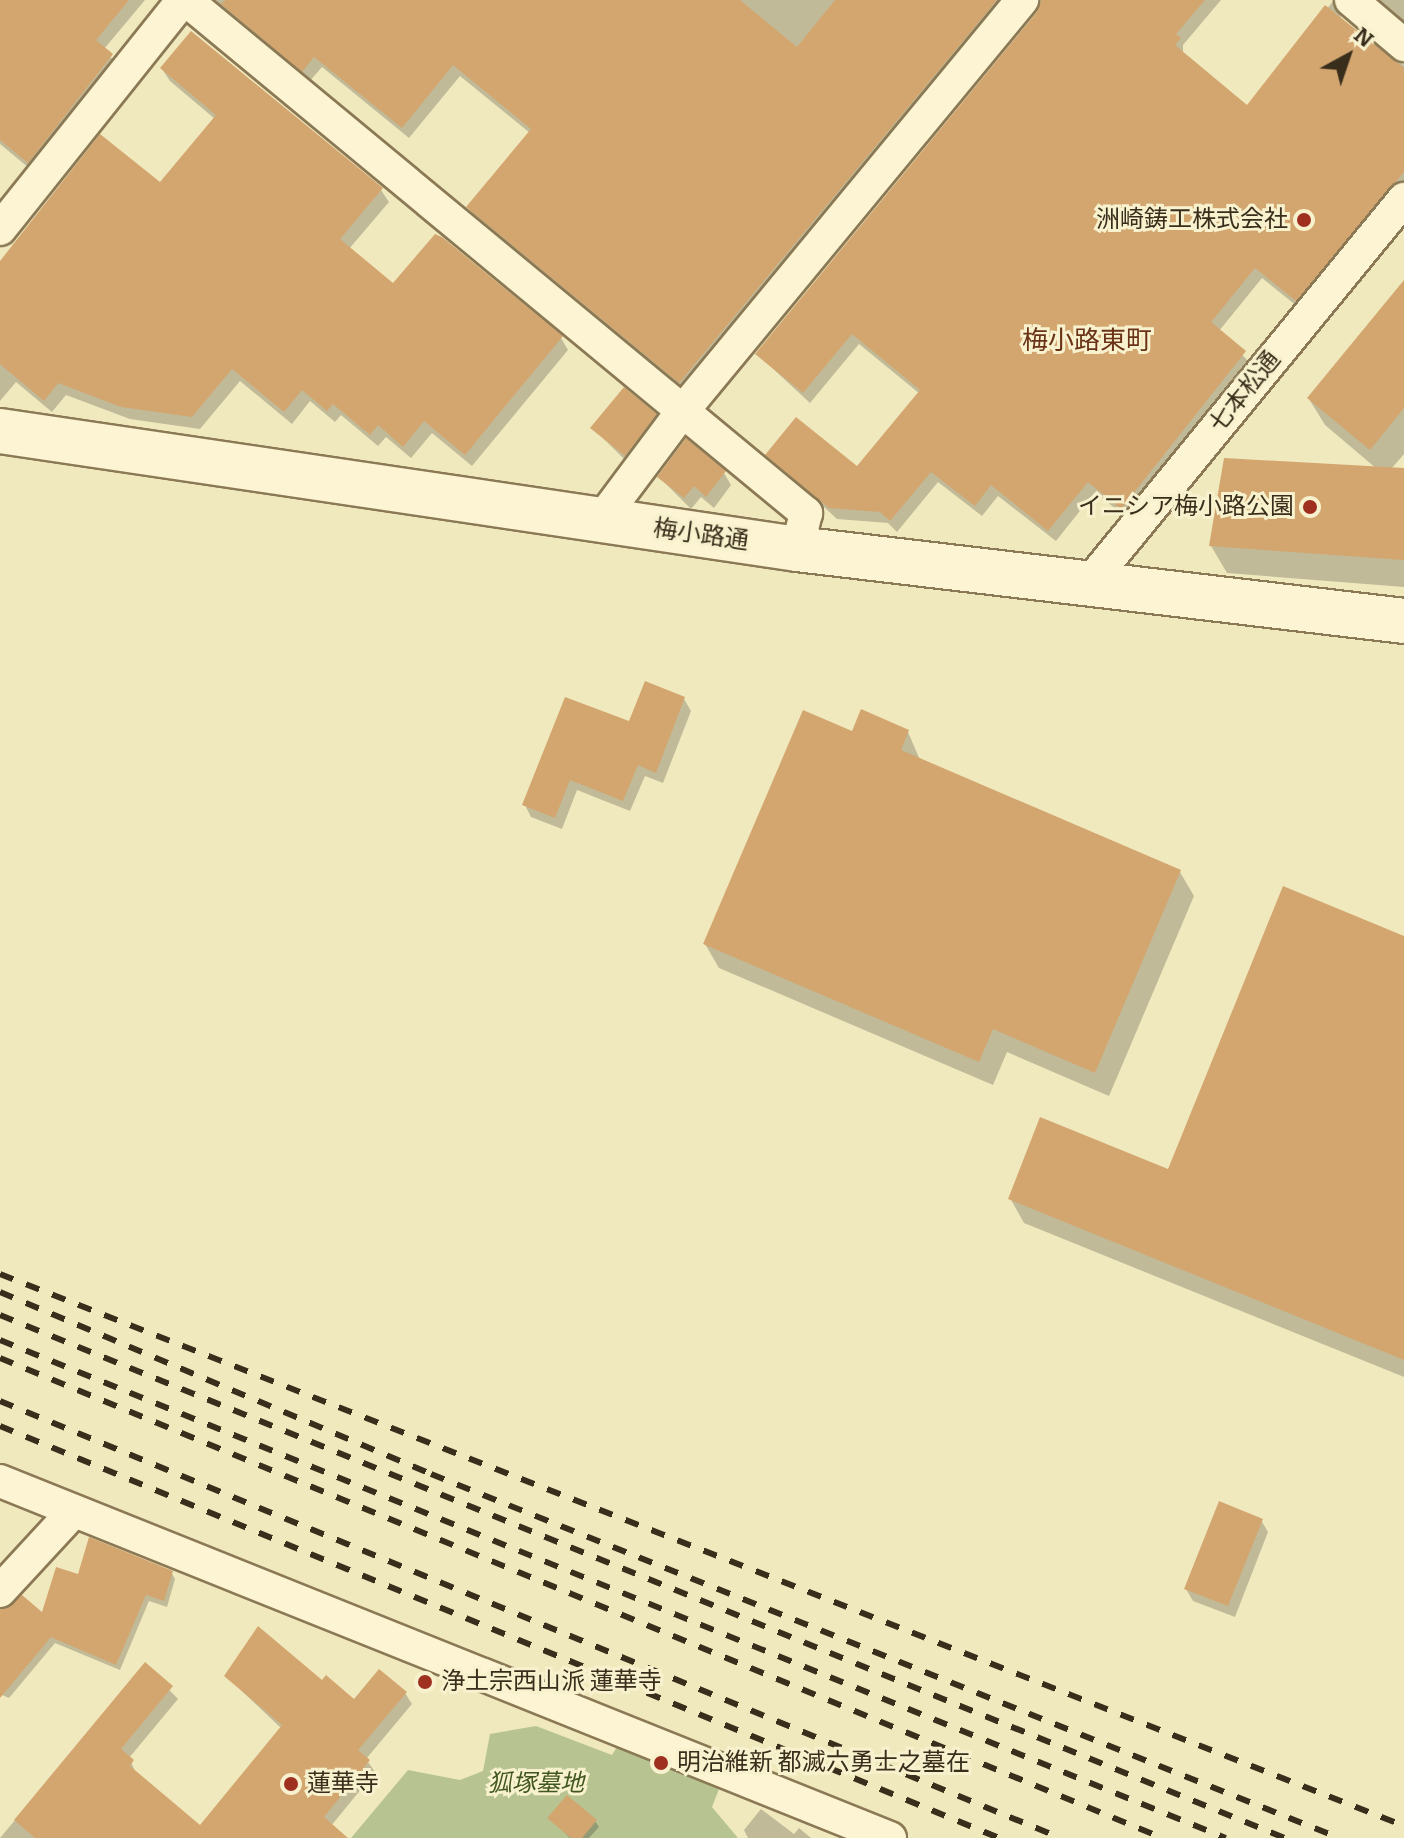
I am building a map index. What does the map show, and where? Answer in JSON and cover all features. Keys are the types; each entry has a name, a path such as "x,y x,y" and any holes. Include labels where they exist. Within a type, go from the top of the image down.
{"street":[{"path":"601,520 681,413 1022,0"},
{"path":"1351,0 1404,45"},
{"path":"0,229 191,2 681,413 806,513 797,549"},
{"name":"七本松通","path":"1086,587 1404,199"},
{"name":"梅小路通","path":"0,431 797,549 1086,587 1404,621"},
{"path":"0,1481 72,1513 890,1838"},
{"path":"0,1591 72,1513"}],"green space":[{"name":"狐塚墓地","path":"536,1726 612,1755 618,1745 719,1789 712,1807 738,1838 351,1838 408,1770 460,1780 483,1771 490,1734"}],"building":[{"path":"0,0 129,0 96,40 113,54 28,163 0,140"},
{"path":"225,0 740,0 797,47 835,0 997,0 679,383 466,207 531,129 453,65 402,128 314,57 302,72 221,4"},
{"path":"1041,0 1205,0 1176,34 1181,38 1175,45 1247,105 1325,5 1404,68 1404,172 1296,301 1255,268 1211,322 1246,351 1121,509 1088,482 1048,531 991,485 975,506 931,472 890,521 880,512 829,508 765,455 796,417 857,466 920,390 852,334 803,393 755,354 1037,12"},
{"path":"191,31 383,188 340,239 393,283 435,234 563,336 465,455 424,421 403,447 378,425 370,435 333,404 327,411 302,390 284,412 232,369 192,417 121,407 58,383 44,401 0,364 0,261 100,134 160,182 216,115 160,68"},
{"path":"1404,280 1404,408 1370,450 1307,398"},
{"path":"624,387 657,414 625,456 590,428"},
{"path":"686,438 726,471 706,497 694,486 684,498 657,477"},
{"name":"イニシア梅小路公園","path":"1224,458 1404,468 1404,560 1209,546"},
{"path":"645,681 685,697 656,773 638,765 623,801 570,780 555,818 522,805 565,697 629,721"},
{"path":"861,709 909,730 901,750 1181,870 1095,1073 993,1029 979,1062 703,944 803,710 852,731"},
{"path":"1283,886 1404,936 1404,1360 1008,1199 1040,1117 1168,1169"},
{"path":"1219,1501 1263,1519 1228,1606 1184,1589"},
{"path":"89,1537 173,1571 164,1601 146,1595 116,1665 51,1637 0,1698 0,1609 22,1595 42,1612 56,1567 78,1574"},
{"path":"258,1626 322,1680 326,1675 354,1699 379,1669 407,1692 358,1750 370,1760 324,1817 348,1838 35,1838 14,1820 145,1662 173,1686 121,1749 134,1760 130,1766 200,1825 282,1725 224,1676"},
{"path":"567,1795 597,1820 582,1838 571,1838 547,1818"}],"railway":[{"path":"0,1274 1404,1826"},
{"path":"0,1292 431,1474 1339,1838"},
{"path":"0,1315 1285,1838"},
{"path":"0,1340 1226,1838"},
{"path":"0,1358 1162,1838"},
{"path":"0,1401 1061,1838"},
{"path":"0,1426 999,1838"}],"place":[{"name":"洲崎鋳工株式会社","path":"1304,220"},
{"name":"イニシア梅小路公園","path":"1310,507"},
{"name":"浄土宗西山派 蓮華寺","path":"425,1682"},
{"name":"明治維新 都滅六勇士之墓在","path":"661,1763"},
{"name":"蓮華寺","path":"291,1784"}],"district":[{"name":"梅小路東町","path":"1087,341"}]}
